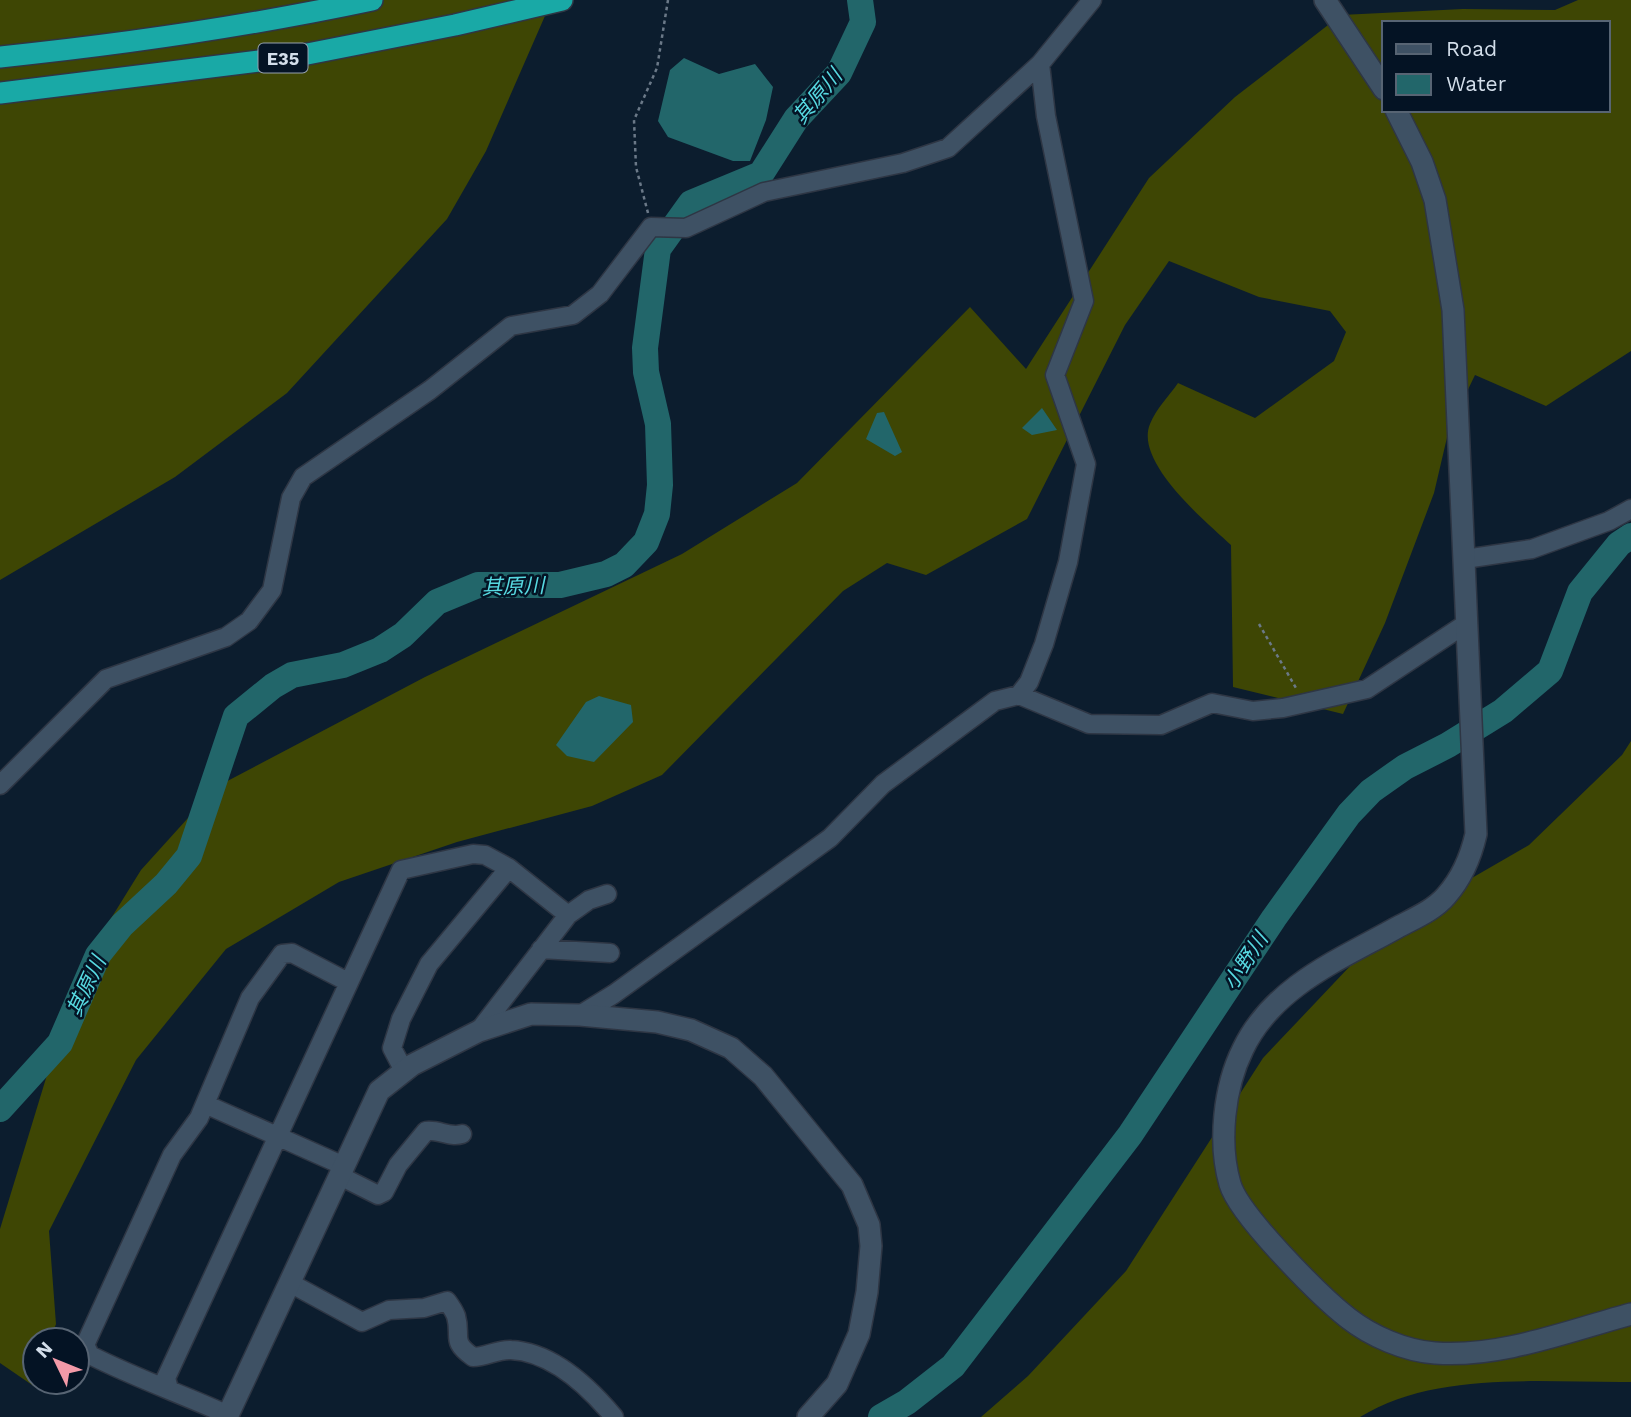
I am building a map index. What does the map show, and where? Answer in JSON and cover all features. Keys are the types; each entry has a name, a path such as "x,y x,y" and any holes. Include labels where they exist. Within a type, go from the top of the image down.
{"highway":[{"name":"E35","path":"0,57 116,45 220,30 372,0"},
{"name":"E35","path":"0,93 292,57 455,25 562,0"}],"street":[{"path":"1325,0 1382,86"},
{"path":"0,786 106,679 226,637 249,621 272,590 291,498 303,477 430,390 511,326 573,315 600,294 651,227 686,228 764,192 902,163 948,148 1040,64 1089,1"},
{"path":"1019,695 1029,682 1044,644 1068,562 1086,464 1055,375 1084,301 1046,116 1040,64"},
{"path":"1397,112 1422,162 1445,248 1453,310 1476,834 1462,872 1447,895 1435,906 1301,981 1257,1027 1243,1049 1233,1077 1224,1128 1224,1160 1230,1186 1251,1221 1346,1317 1387,1340 1433,1353 1489,1350 1631,1314"},
{"path":"1465,559 1532,549 1609,522 1631,509"},
{"path":"580,1014 614,994 830,838 883,784 995,701 1019,695 1089,724 1161,725 1212,703 1253,710 1305,704 1367,689 1467,623"},
{"path":"170,1389 166,1378 401,870 473,854 485,855 509,868 568,915"},
{"path":"404,1071 392,1048 401,1019 429,964 509,868"},
{"path":"478,1032 568,915 589,900 607,894"},
{"path":"541,949 611,953"},
{"path":"348,982 292,953 282,954 250,998 200,1118 172,1155 85,1345 90,1355 149,1384 170,1389 227,1416 379,1091 404,1071 478,1032 531,1014 580,1014 657,1022 691,1030 731,1048 763,1076 852,1185 869,1225 871,1246 863,1319 847,1367 808,1417"},
{"path":"205,1104 342,1171 378,1195 384,1192 398,1165 426,1130 435,1129 456,1136 462,1134"},
{"path":"290,1283 362,1322 389,1310 424,1308 447,1301 457,1317 456,1339 473,1357 507,1349 533,1352 567,1372 599,1399 614,1417"}],"path":[{"path":"651,227 636,167 634,120 657,68 668,0"},
{"path":"1259,624 1305,704"}],"green space":[{"path":"0,0 556,0 548,9 486,151 447,219 287,393 175,477 0,580"},
{"path":"1578,0 1631,0 1631,351 1546,406 1475,375 1449,429 1434,493 1385,623 1343,714 1233,687 1231,545 1175,490 1152,456 1148,439 1153,418 1178,383 1255,418 1334,361 1346,332 1330,311 1259,297 1169,261 1125,325 1027,519 926,575 887,563 843,591 662,775 592,806 457,842 339,882 226,949 136,1060 49,1231 55,1326 21,1326 21,1377 0,1363 0,1229 79,970 141,870 216,787 425,677 682,554 797,483 970,307 1026,369 1149,178 1235,97 1341,15 1463,9 1555,10"},
{"path":"1631,741 1631,1382 1527,1381 1456,1386 1422,1392 1390,1402 1360,1417 981,1417 1028,1376 1126,1271 1263,1058 1387,927 1529,845 1622,755"}],"water":[{"path":"684,58 719,74 755,64 773,87 766,120 750,161 733,161 668,137 658,121 670,70"},
{"path":"1042,408 1057,430 1032,435 1022,428"},
{"path":"884,412 902,452 895,456 866,439 877,413"},
{"path":"599,696 631,705 633,722 594,762 567,756 556,745 586,702"}],"waterway":[{"name":"其原川","path":"0,1109 60,1043 98,955 122,925 166,884 189,856 236,716 273,686 292,675 343,665 380,650 403,635 437,602 478,585 560,585 606,574 624,565 646,542 657,514 660,485 658,424 646,372 645,348 658,249 691,203 761,174 796,119 839,73 863,22 860,0"},
{"name":"小野川","path":"881,1417 907,1402 953,1366 1130,1135 1274,918 1349,814 1371,791 1405,767 1448,745 1503,711 1550,671 1580,592 1619,544 1631,536"}]}
